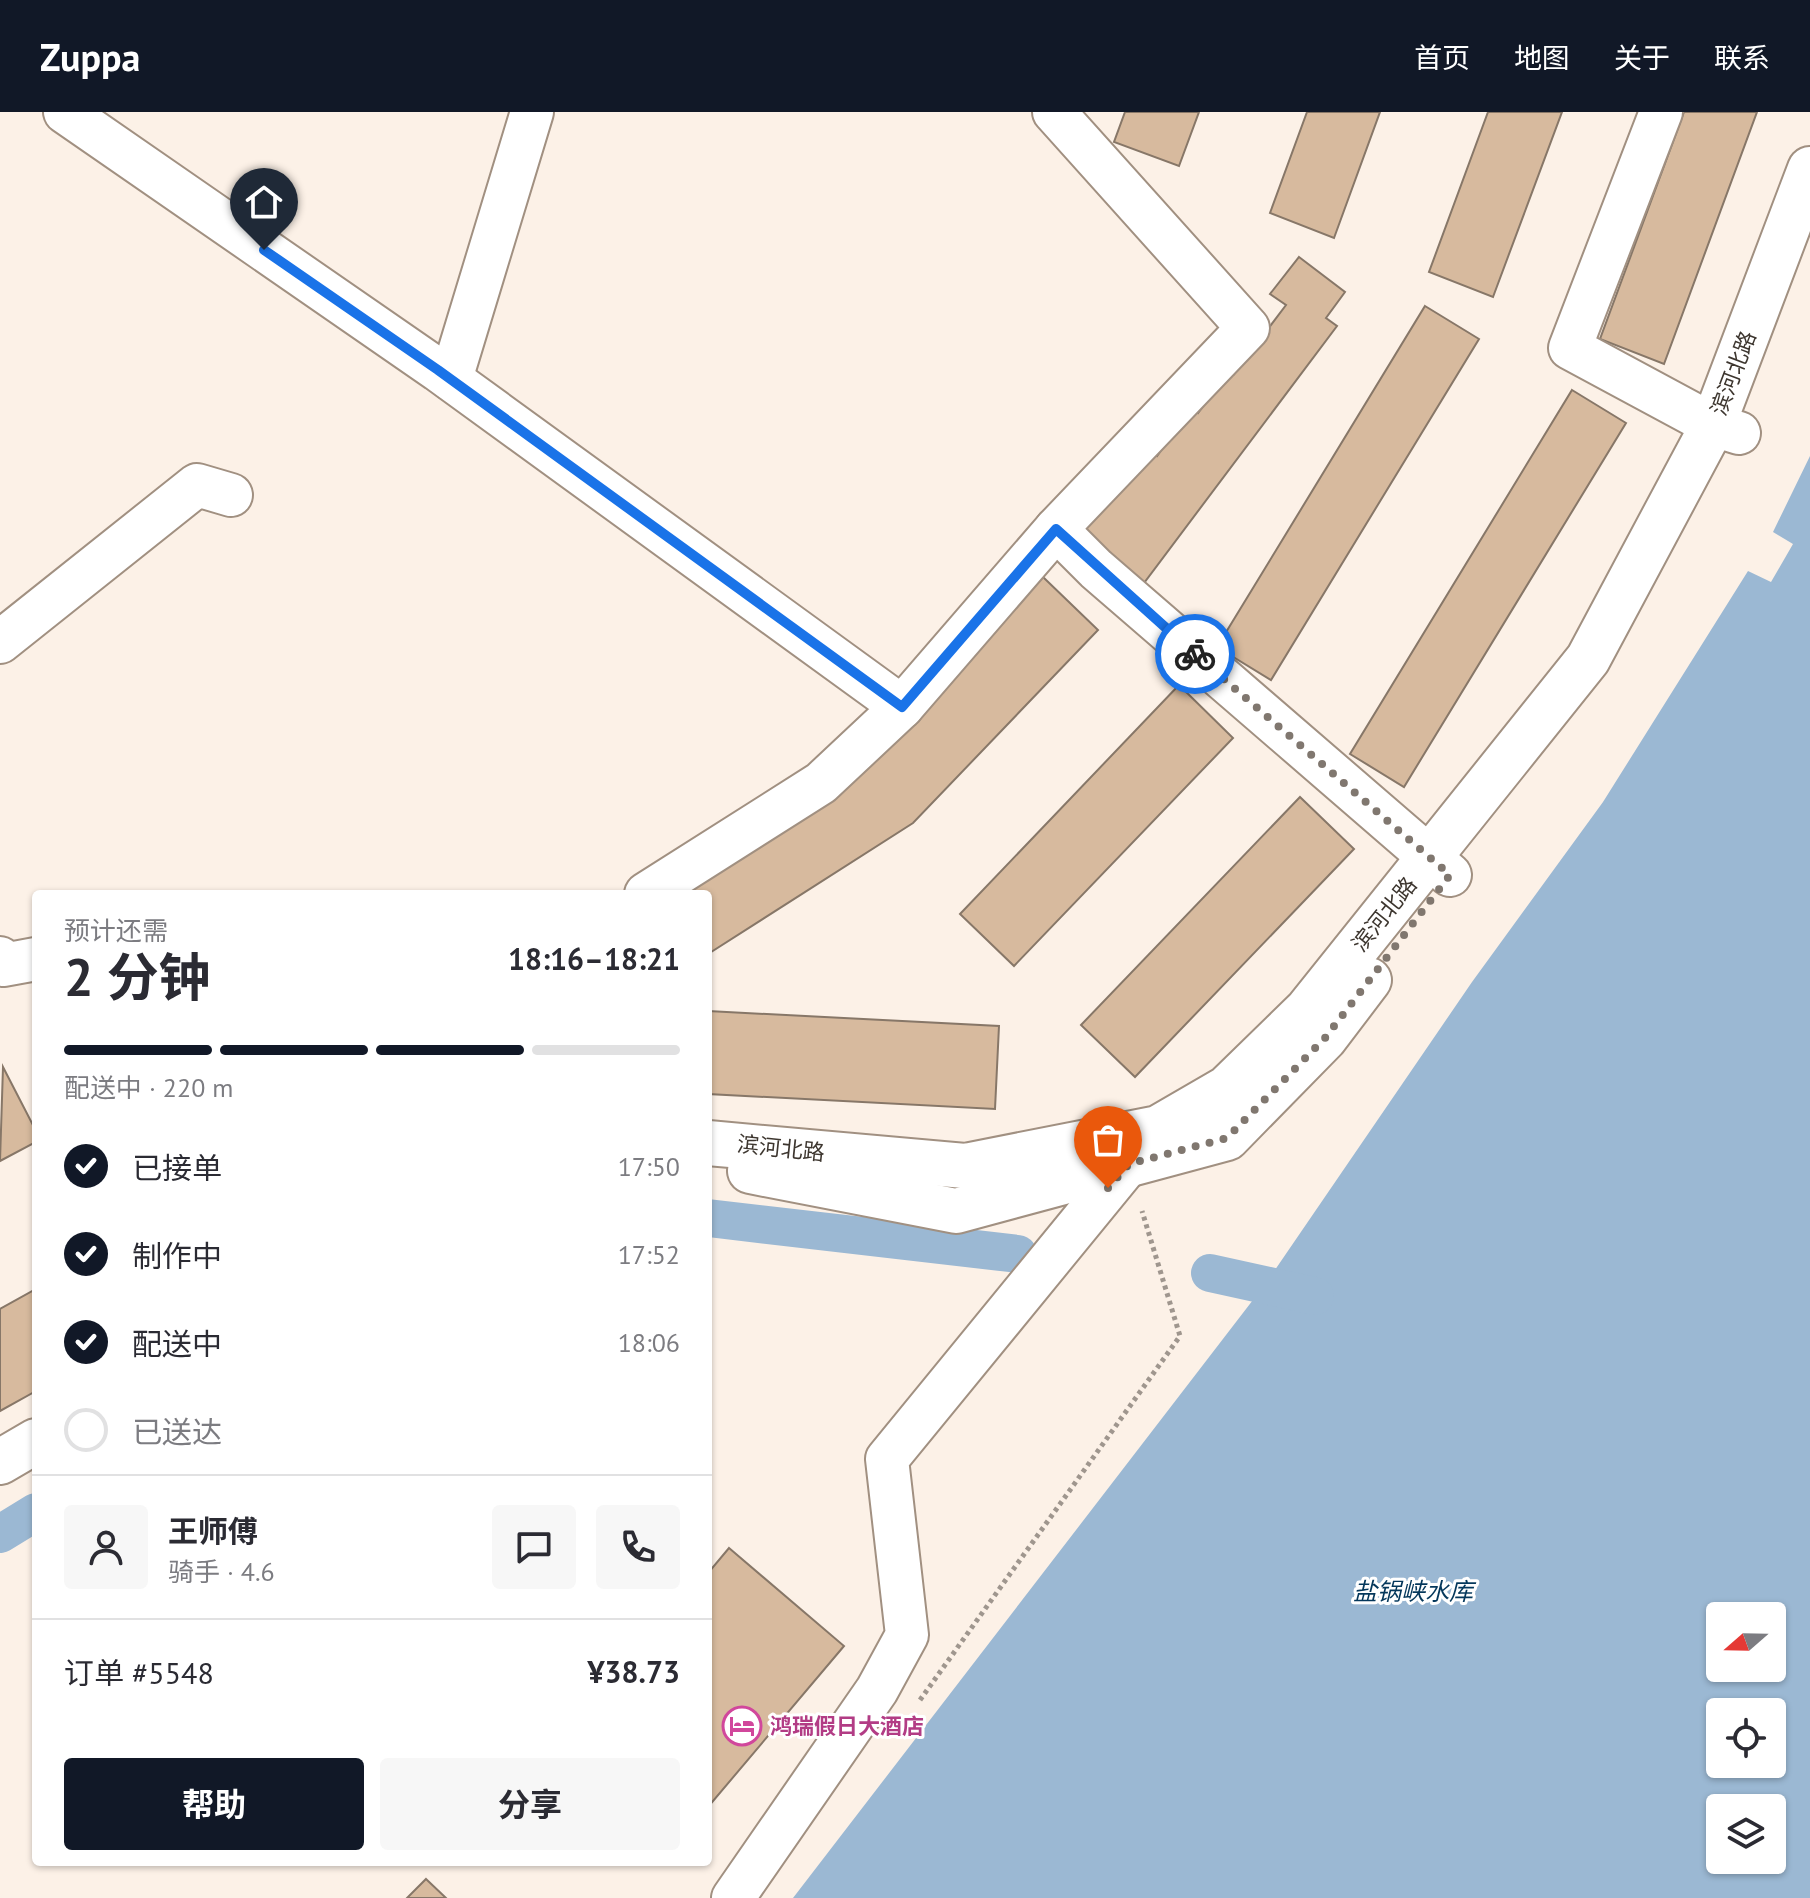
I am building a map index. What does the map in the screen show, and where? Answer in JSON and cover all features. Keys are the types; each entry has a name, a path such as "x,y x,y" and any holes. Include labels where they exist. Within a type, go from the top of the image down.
{"main road":[{"name":"滨河北路","path":"1726,429 1810,169"},
{"name":"滨河北路","path":"712,1143 965,1166 1158,1128 1227,1088 1307,1010 1440,866 1611,665 1726,429 1810,239"},
{"name":"滨河北路","path":"712,1165 956,1211 1227,1138 1325,1038 1440,866"},
{"path":"0,1434 32,1416"},
{"path":"0,1462 32,1443"}],"street":[{"path":"65,112 451,379 902,707"},
{"path":"451,379 532,112"},
{"path":"652,890 821,783 902,707 1056,529 1248,328 1054,112"},
{"path":"1661,112 1570,348 1726,429"},
{"path":"0,642 197,485 231,495"},
{"path":"1056,529 1096,569 1440,866"},
{"path":"0,958 3,965 32,960"},
{"path":"733,1898 877,1690 907,1635 887,1459 1158,1128"}],"path":[{"path":"918,1701 1180,1336 1129,1164"}],"water":[{"name":"盐锅峡水库","path":"1810,456 1810,1898 793,1898 1266,1283 1472,982 1603,802 1748,571 1771,582 1793,544 1773,532"}],"building":[{"path":"1125,112 1199,112 1179,166 1114,142"},
{"path":"1307,112 1380,112 1334,238 1270,213"},
{"path":"1488,112 1562,112 1493,297 1429,272"},
{"path":"1684,112 1757,112 1664,364 1600,339"},
{"path":"1299,257 1345,292 1326,318 1337,326 1141,587 1070,533 1148,449 1157,456 1192,408 1198,413 1230,371 1234,374 1286,305 1270,294"},
{"path":"1425,306 1479,339 1271,680 1217,647"},
{"path":"1572,390 1626,423 1404,787 1350,754"},
{"path":"1043,577 1098,630 913,823 712,951 712,890 676,890 858,770"},
{"path":"1179,685 1233,738 1014,966 960,914"},
{"path":"1300,797 1354,849 1135,1077 1081,1025"},
{"path":"712,1011 999,1026 995,1109 712,1094"},
{"path":"3,1067 32,1123 32,1144 0,1161"},
{"path":"32,1291 32,1393 0,1411 0,1309"},
{"name":"鸿瑞假日大酒店","path":"729,1548 844,1646 712,1802 712,1568"},
{"path":"426,1879 446,1898 407,1898"}],"waterway":[{"path":"712,1218 1018,1254"},
{"path":"1210,1273 1315,1296"},
{"path":"0,1534 32,1514"}],"way so far":[{"path":"1108,1188 1129,1164 1227,1138 1325,1038 1450,875 1195,654"}],"place":[{"name":"鸿瑞假日大酒店","path":"742,1726"}],"route":[{"path":"264,250 438,370 902,707 1056,529 1096,569 1195,654"}]}
